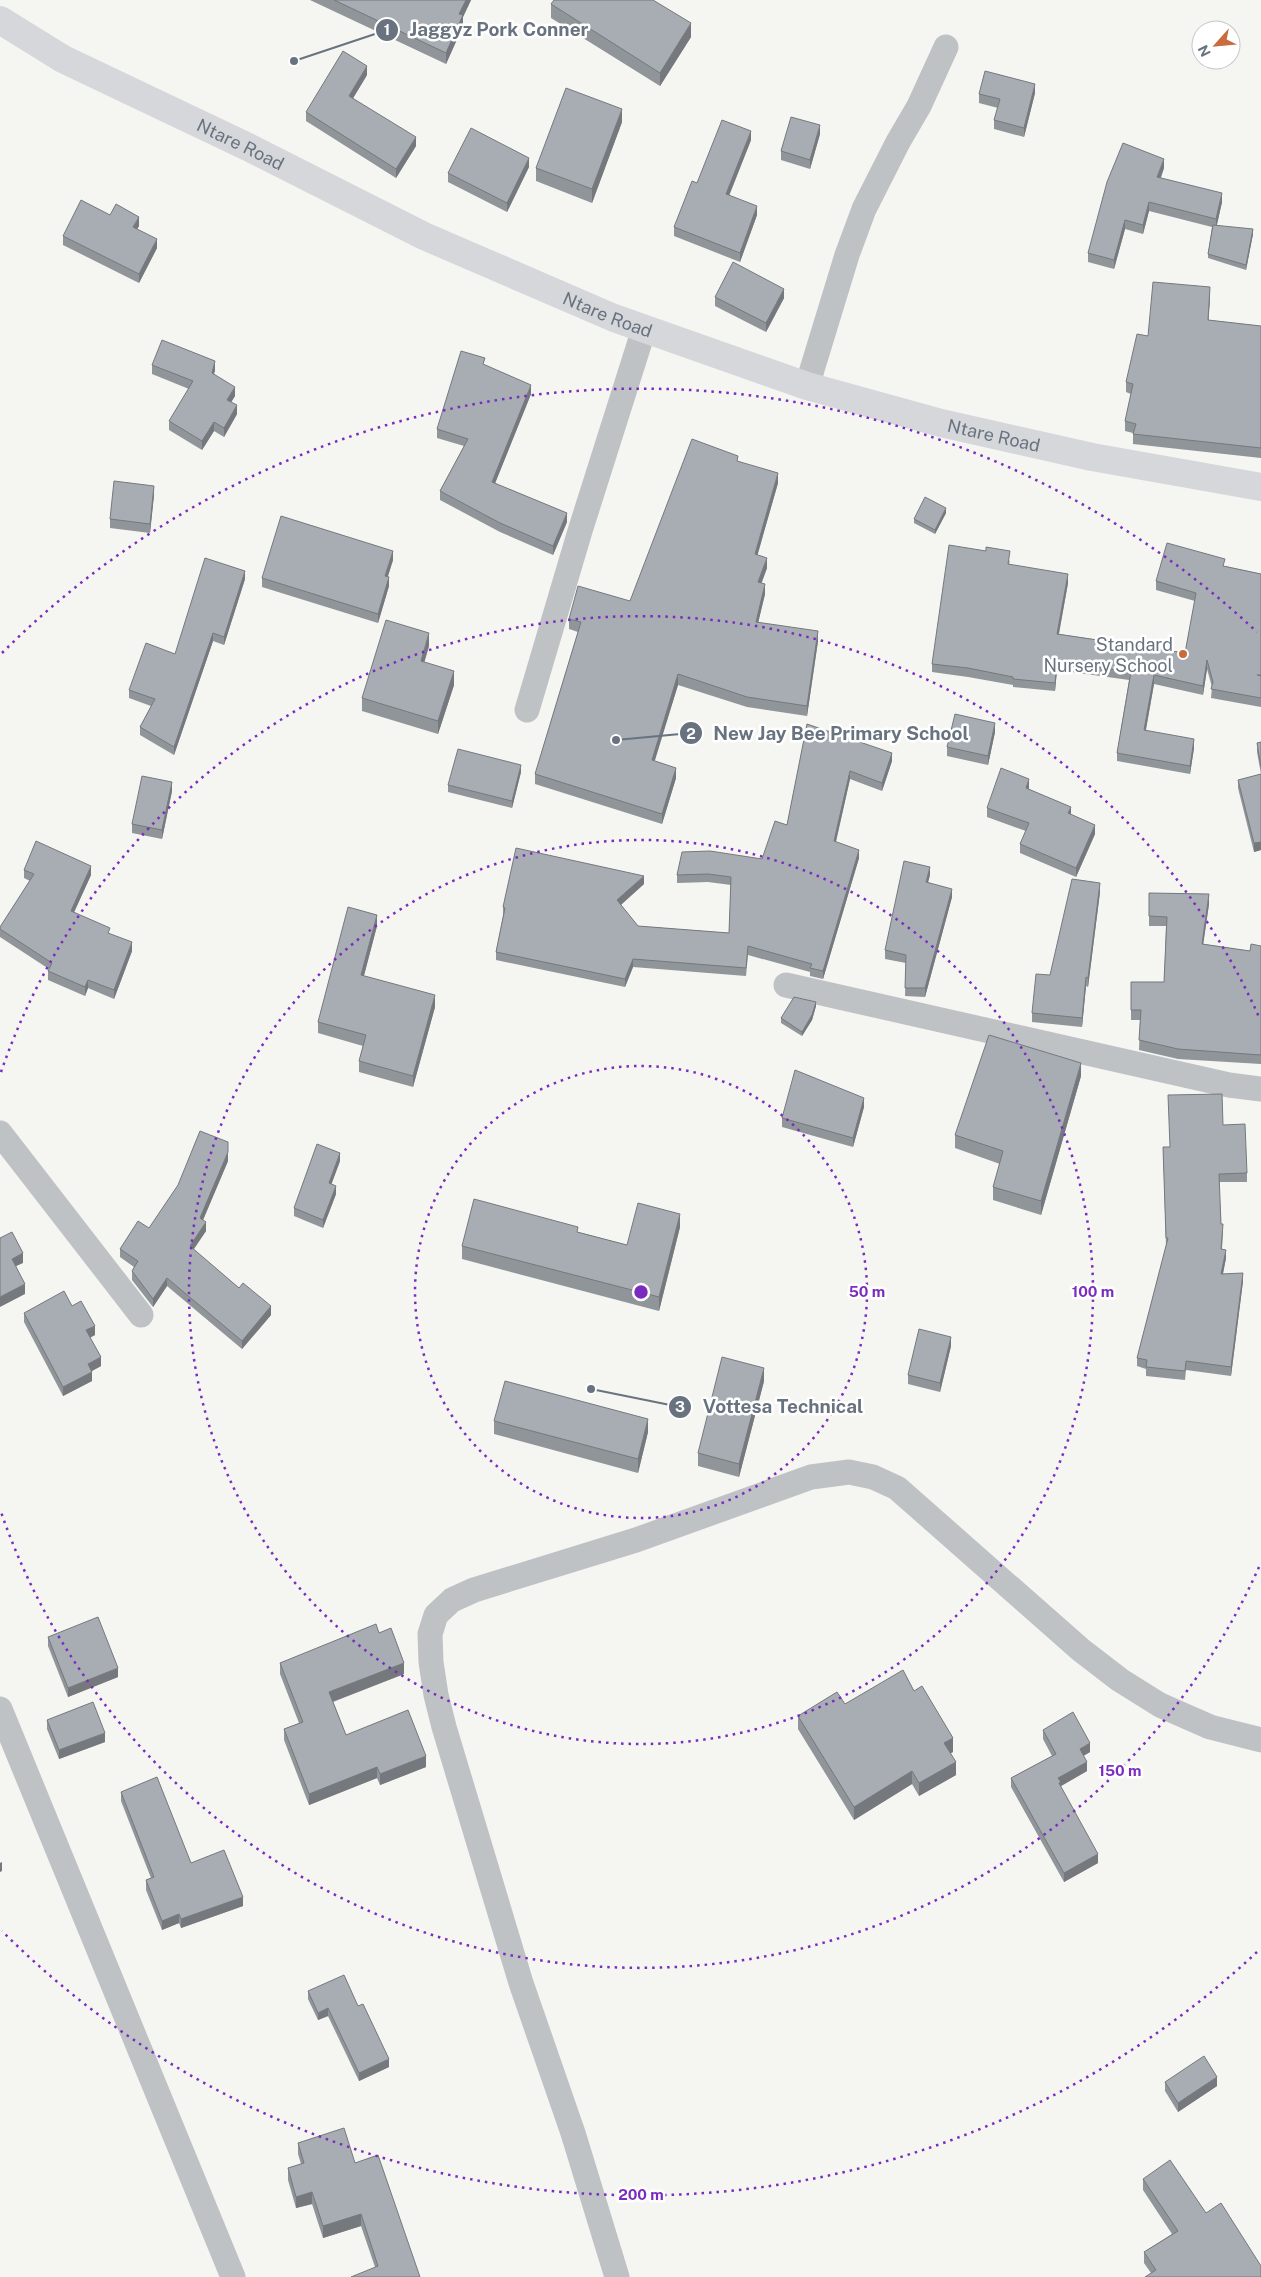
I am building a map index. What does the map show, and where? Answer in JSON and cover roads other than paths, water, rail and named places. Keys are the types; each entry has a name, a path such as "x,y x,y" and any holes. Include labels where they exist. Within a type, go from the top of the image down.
{"main road":[{"name":"Ntare Road","path":"0,20 63,59 248,147 424,236 614,318 808,386 941,423 1092,457 1218,481 1261,487"}],"street":[{"path":"808,386 844,264 864,209 898,142 919,106 946,47"},
{"path":"527,710 580,530 644,329"},
{"path":"786,985 1210,1081 1261,1089"},
{"path":"0,1133 141,1315"},
{"path":"617,2277 573,2133 521,1983 444,1727 430,1662 430,1634 436,1615 452,1600 474,1590 636,1540 812,1477 849,1472 873,1477 897,1488 1081,1650 1120,1680 1160,1705 1210,1727 1261,1740"},
{"path":"0,1709 233,2277"}],"place":[{"name":"Jaggyz Pork Conner","path":"294,61"},
{"name":"Standard Nursery School","path":"1183,654"},
{"name":"New Jay Bee Primary School","path":"616,740"},
{"name":"Vottesa Technical","path":"591,1389"}]}
